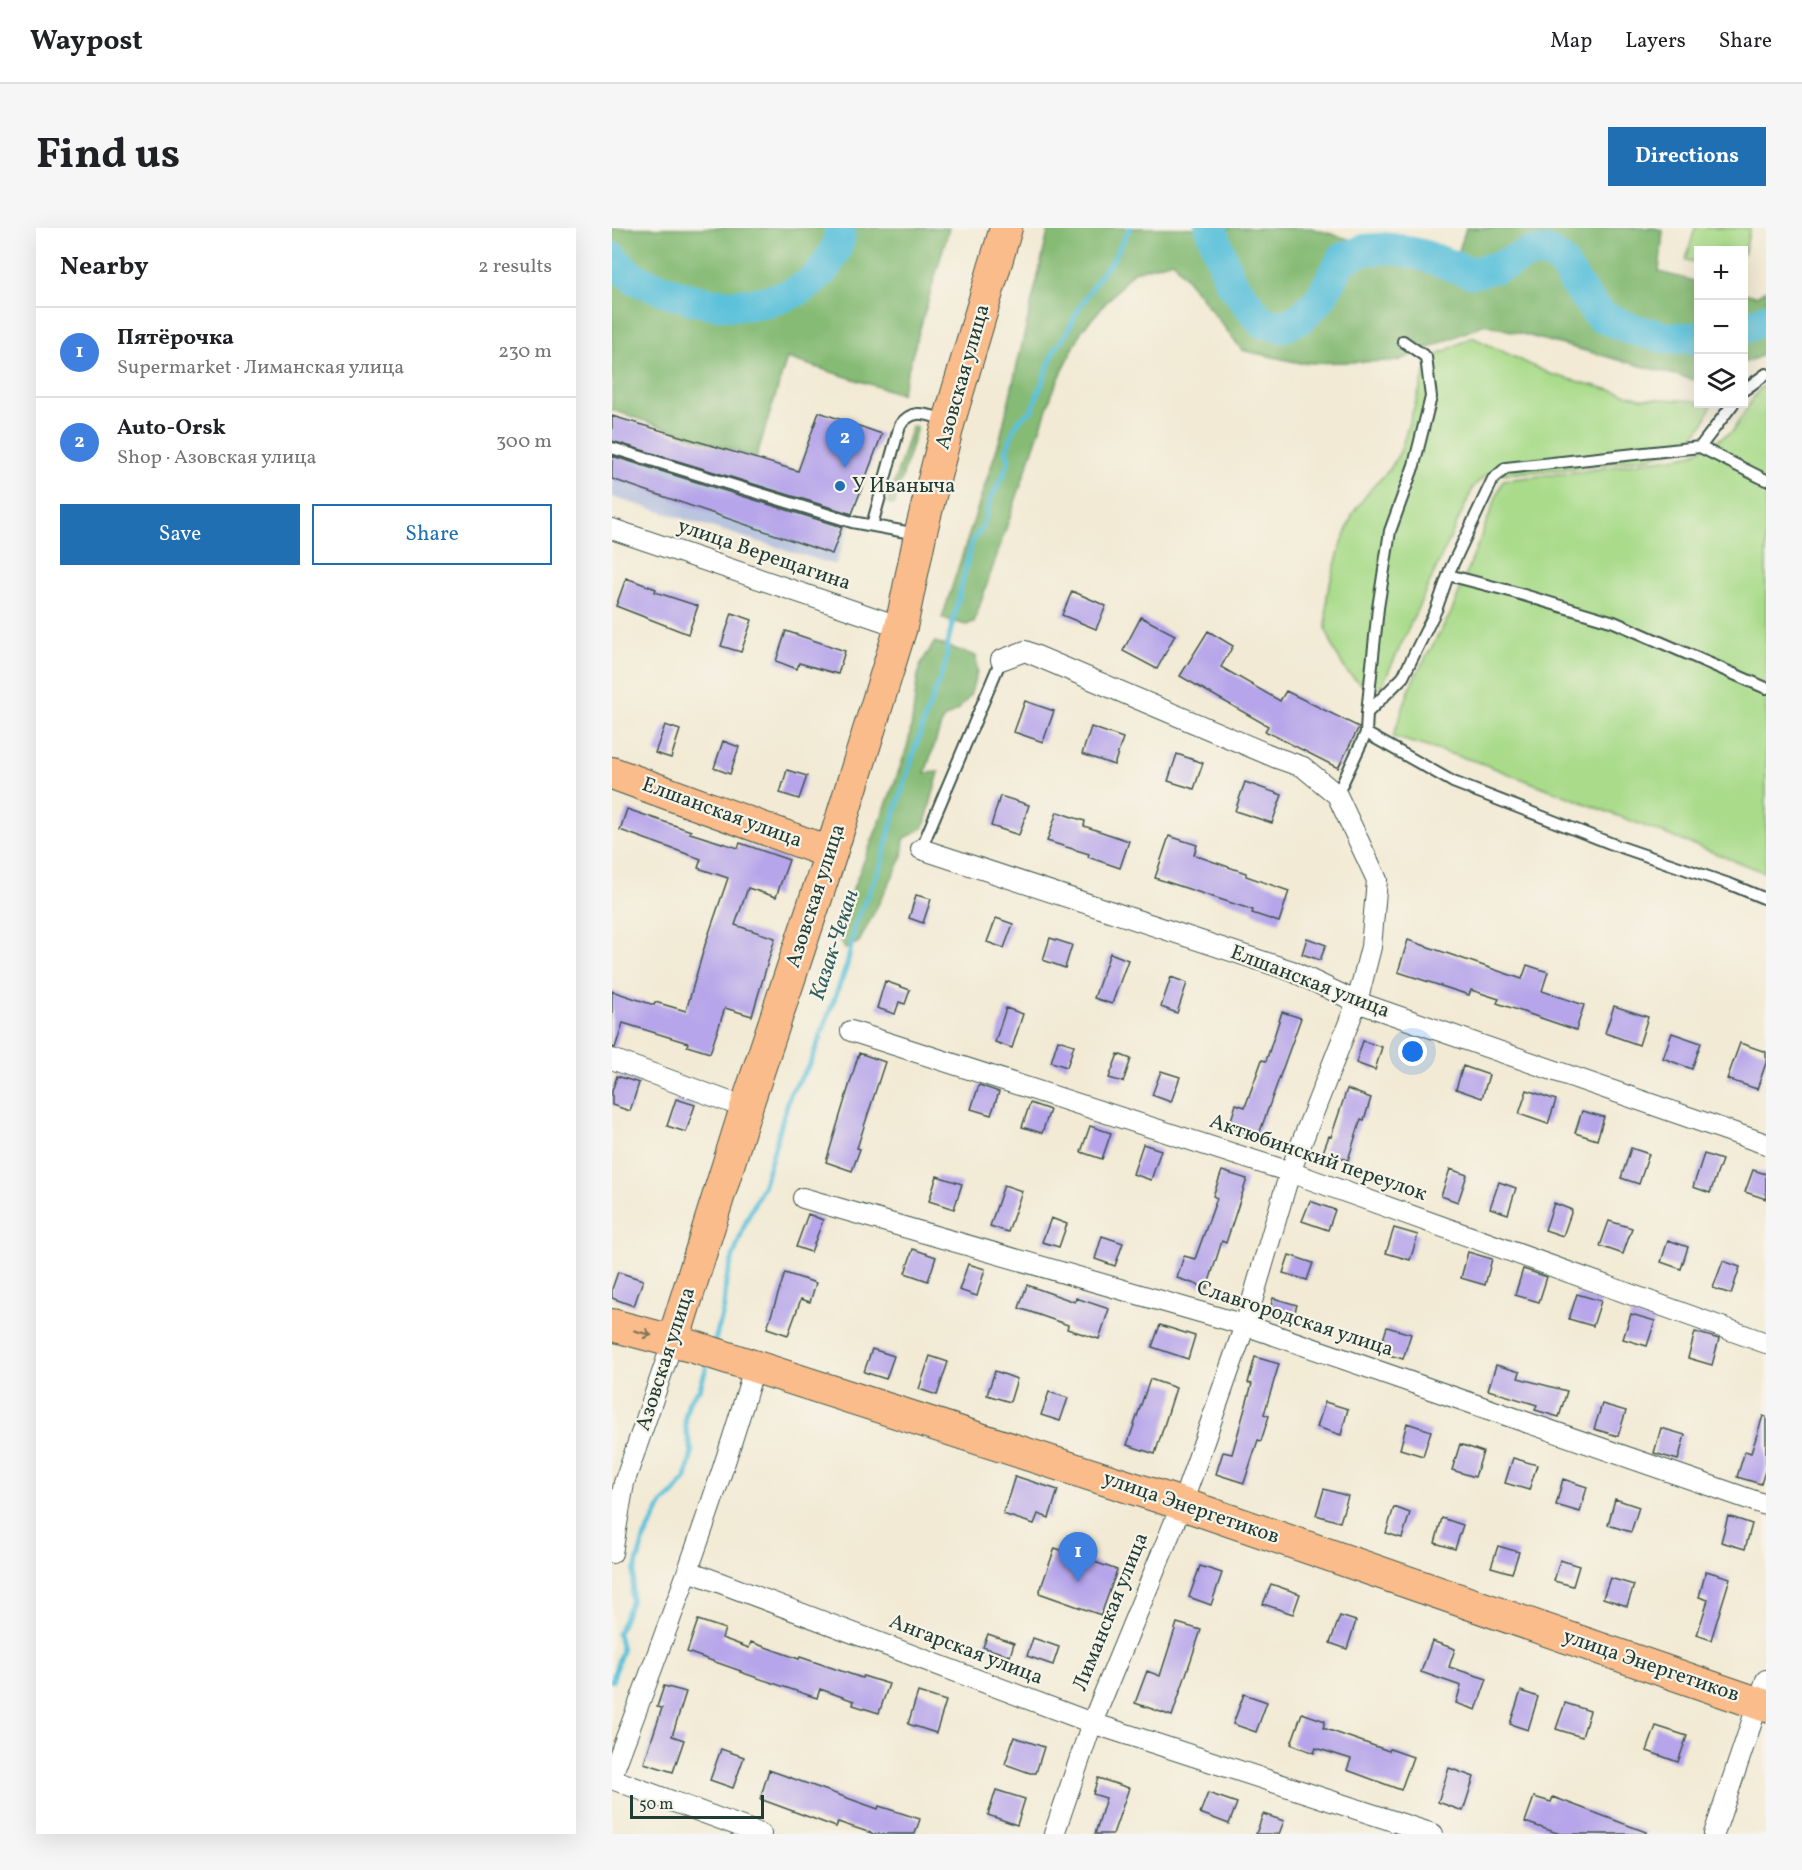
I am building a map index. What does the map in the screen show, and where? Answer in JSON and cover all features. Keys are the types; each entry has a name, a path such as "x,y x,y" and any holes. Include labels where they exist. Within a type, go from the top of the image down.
{"main road":[{"name":"Азовская улица","path":"682,1344 746,1108 831,853 901,627 920,535 949,421 1005,231"},
{"name":"Елшанская улица","path":"612,774 831,853"},
{"name":"улица Энергетиков","path":"612,1324 682,1344 1182,1504 1763,1696"}],"street":[{"name":"улица Верещагина","path":"612,529 901,627"},
{"path":"1000,660 1025,651 1303,767 1337,795"},
{"name":"Лиманская улица","path":"1054,1834 1092,1723 1182,1504 1245,1325 1290,1172 1357,1002 1371,946 1377,880 1337,795"},
{"name":"Елшанская улица","path":"921,849 1292,971 1357,1002 1766,1144"},
{"name":"Актюбинский переулок","path":"851,1030 1290,1172 1766,1343"},
{"path":"612,1059 746,1108"},
{"name":"Славгородская улица","path":"803,1198 1245,1325 1766,1505"},
{"name":"Азовская улица","path":"612,1554 618,1485 682,1344"},
{"path":"746,1365 732,1444 689,1571 612,1777 760,1834"},
{"name":"Ангарская улица","path":"689,1571 1092,1723 1433,1834"},
{"path":"1714,1834 1763,1696"}],"lane":[{"path":"1337,795 1366,733 1378,608 1390,531 1413,465 1431,397 1426,357 1403,341"},
{"path":"1748,387 1766,374"},
{"path":"1700,447 1730,408"},
{"path":"872,525 900,425 908,415 916,413 949,421"},
{"path":"1367,713 1403,677 1436,610 1448,575 1492,479 1506,468 1700,447 1766,480"},
{"path":"612,448 852,522 920,535"},
{"path":"1448,575 1614,622 1766,688"},
{"path":"921,849 1000,660"},
{"path":"1366,733 1453,782 1615,845 1766,899"}],"shaded area":[{"path":"612,416 798,471 861,493 835,565 612,497"}],"green space":[{"path":"612,228 949,228 901,394 787,358 756,458 612,410"},
{"path":"1049,228 1311,228 1453,270 1466,228 1655,228 1663,231 1659,272 1694,281 1694,380 1485,324 1398,361 1300,363 1242,350 1173,261 1133,272 1082,330 1053,391 974,622 966,625 942,618 1000,439"},
{"path":"1695,228 1750,228 1746,246 1694,246 1694,262 1686,260"},
{"path":"1766,290 1766,354 1748,361 1748,294 1756,296"},
{"path":"1472,337 1550,374 1641,398 1694,401 1694,408 1710,408 1704,423 1685,447 1652,457 1579,468 1486,475 1474,486 1382,686 1360,683 1347,672 1336,654 1326,629 1327,594 1353,513 1390,469 1400,452 1428,363 1441,353"},
{"path":"1766,385 1766,873 1478,762 1393,737 1412,682 1451,613 1503,480 1586,471 1690,455 1732,432 1759,389"},
{"path":"912,426 917,427 894,505 888,503"},
{"path":"935,642 976,656 977,672 970,696 958,710 943,719 925,773 939,772 924,827 904,839 902,858 859,942 845,949 837,933 907,747 920,666"}],"building":[{"path":"819,412 882,434 852,514 612,441 612,416 798,471"},
{"path":"612,456 842,527 832,554 612,479"},
{"path":"626,578 656,589 655,592 698,606 688,634 616,606"},
{"path":"1072,591 1106,606 1096,629 1062,615"},
{"path":"732,613 752,620 741,652 721,646"},
{"path":"1141,617 1175,635 1157,669 1123,651"},
{"path":"786,631 845,651 838,674 799,663 797,669 776,661"},
{"path":"1208,631 1233,646 1221,667 1280,701 1286,691 1359,727 1338,768 1265,731 1268,726 1180,676"},
{"path":"1025,701 1054,711 1043,742 1014,732"},
{"path":"665,725 680,730 671,758 655,753"},
{"path":"1091,727 1123,738 1114,765 1082,754"},
{"path":"723,741 739,747 730,774 714,768"},
{"path":"1177,754 1203,763 1194,789 1168,781"},
{"path":"787,770 807,776 799,799 780,793"},
{"path":"1245,782 1282,795 1272,823 1235,811"},
{"path":"1000,796 1029,805 1019,835 991,826"},
{"path":"627,809 691,831 690,833 738,848 740,843 789,860 776,897 748,888 735,925 775,938 752,1016 725,1008 710,1053 687,1046 688,1043 623,1023 615,1048 612,1047 612,991 654,1005 655,1002 686,1011 728,878 698,868 701,859 620,830"},
{"path":"1057,812 1085,821 1084,826 1129,841 1120,868 1088,857 1089,854 1047,841"},
{"path":"1169,836 1197,845 1194,855 1289,891 1279,922 1252,913 1253,910 1155,878"},
{"path":"916,895 931,899 923,923 909,918"},
{"path":"996,918 1013,924 1004,948 987,942"},
{"path":"1050,938 1072,945 1065,968 1043,960"},
{"path":"1307,938 1326,945 1320,960 1302,954"},
{"path":"1408,940 1522,979 1527,965 1548,972 1542,991 1584,1005 1576,1030 1497,1003 1499,999 1471,990 1469,995 1398,972"},
{"path":"1110,953 1128,960 1112,1004 1094,998"},
{"path":"1171,977 1187,983 1177,1013 1161,1007"},
{"path":"885,981 910,990 905,1004 899,1002 895,1014 877,1008"},
{"path":"1614,1006 1648,1017 1639,1045 1605,1033"},
{"path":"1006,1008 1023,1014 1012,1048 995,1042"},
{"path":"1282,1012 1301,1018 1258,1137 1229,1127 1236,1104 1245,1107 1262,1060 1266,1061"},
{"path":"1672,1033 1701,1043 1692,1069 1663,1058"},
{"path":"1058,1040 1074,1045 1067,1067 1051,1062"},
{"path":"1363,1041 1382,1047 1375,1070 1356,1063"},
{"path":"1740,1043 1766,1052 1766,1063 1757,1089 1727,1079"},
{"path":"859,1053 885,1062 857,1148 860,1149 852,1171 826,1162"},
{"path":"1118,1054 1131,1059 1123,1082 1109,1078"},
{"path":"1463,1066 1489,1075 1482,1098 1456,1089"},
{"path":"1161,1071 1180,1077 1171,1102 1152,1095"},
{"path":"617,1076 639,1083 630,1111 612,1105 612,1091"},
{"path":"979,1085 999,1092 991,1115 971,1109"},
{"path":"1347,1089 1371,1098 1364,1120 1361,1119 1348,1160 1323,1152 1329,1136 1331,1137"},
{"path":"1527,1090 1556,1100 1548,1124 1519,1114"},
{"path":"676,1099 695,1105 686,1132 667,1126"},
{"path":"1030,1103 1050,1110 1042,1133 1022,1127"},
{"path":"1582,1111 1604,1117 1597,1140 1575,1133"},
{"path":"1090,1126 1111,1133 1102,1159 1081,1152"},
{"path":"1143,1144 1161,1150 1151,1180 1133,1174"},
{"path":"1631,1148 1649,1154 1639,1184 1621,1178"},
{"path":"1704,1154 1722,1160 1710,1193 1693,1187"},
{"path":"1450,1169 1467,1175 1458,1202 1441,1196"},
{"path":"1753,1170 1766,1174 1766,1199 1745,1192"},
{"path":"1222,1171 1247,1179 1226,1243 1222,1241 1207,1288 1177,1278 1184,1256 1195,1259 1217,1198 1213,1196"},
{"path":"937,1176 962,1184 954,1209 929,1201"},
{"path":"1499,1182 1516,1188 1508,1214 1490,1208"},
{"path":"1004,1185 1022,1191 1008,1232 990,1226"},
{"path":"1310,1201 1335,1210 1328,1230 1302,1221"},
{"path":"1554,1203 1572,1210 1563,1236 1545,1230"},
{"path":"808,1214 823,1220 811,1252 796,1247"},
{"path":"1051,1218 1067,1224 1059,1247 1042,1242"},
{"path":"1609,1221 1632,1228 1623,1254 1600,1246"},
{"path":"1394,1228 1418,1235 1410,1260 1386,1253"},
{"path":"1102,1236 1123,1243 1115,1266 1095,1259"},
{"path":"1668,1240 1688,1247 1681,1269 1661,1262"},
{"path":"913,1249 936,1257 928,1281 905,1273"},
{"path":"1468,1252 1492,1259 1485,1285 1461,1278"},
{"path":"1289,1255 1313,1263 1307,1280 1283,1273"},
{"path":"1723,1261 1740,1267 1731,1294 1713,1288"},
{"path":"968,1264 985,1269 977,1296 959,1290"},
{"path":"1523,1269 1547,1277 1539,1302 1515,1295"},
{"path":"618,1272 643,1280 634,1306 612,1298 612,1289"},
{"path":"785,1273 816,1283 810,1302 801,1299 788,1335 767,1328"},
{"path":"1027,1285 1075,1302 1076,1298 1109,1309 1099,1339 1067,1329 1068,1325 1019,1308"},
{"path":"1577,1294 1601,1301 1593,1326 1569,1319"},
{"path":"1273,1298 1297,1305 1292,1321 1269,1314"},
{"path":"1631,1314 1655,1321 1647,1346 1623,1339"},
{"path":"1160,1325 1195,1336 1188,1359 1152,1347"},
{"path":"1387,1327 1411,1334 1403,1359 1379,1352"},
{"path":"1695,1332 1719,1339 1712,1365 1688,1358"},
{"path":"872,1349 894,1356 886,1379 864,1372"},
{"path":"930,1356 948,1362 937,1395 919,1389"},
{"path":"1255,1357 1279,1364 1264,1414 1269,1416 1261,1441 1258,1440 1244,1483 1216,1474 1223,1452 1232,1454 1252,1384 1248,1383"},
{"path":"1496,1365 1520,1372 1518,1378 1567,1391 1559,1417 1535,1410 1537,1405 1488,1390"},
{"path":"995,1371 1017,1379 1010,1402 987,1395"},
{"path":"1150,1379 1176,1388 1155,1454 1127,1445"},
{"path":"1049,1392 1068,1398 1060,1421 1041,1415"},
{"path":"1325,1402 1348,1409 1341,1435 1317,1427"},
{"path":"1602,1404 1626,1411 1618,1436 1594,1429"},
{"path":"1763,1416 1766,1417 1766,1468 1761,1484 1737,1477 1745,1451 1751,1453"},
{"path":"1407,1423 1431,1431 1423,1456 1400,1449"},
{"path":"1661,1428 1685,1435 1678,1460 1654,1453"},
{"path":"1460,1444 1483,1452 1475,1477 1452,1470"},
{"path":"1513,1458 1537,1465 1529,1490 1505,1483"},
{"path":"1015,1476 1058,1490 1049,1518 1038,1514 1034,1524 1003,1514"},
{"path":"1563,1479 1587,1487 1580,1512 1556,1505"},
{"path":"1324,1489 1348,1496 1340,1522 1316,1515"},
{"path":"1615,1499 1639,1507 1631,1532 1608,1525"},
{"path":"1394,1507 1410,1513 1402,1538 1386,1533"},
{"path":"1728,1516 1752,1524 1745,1549 1721,1542"},
{"path":"1442,1518 1463,1525 1455,1549 1435,1543"},
{"path":"1498,1546 1519,1552 1512,1573 1491,1567"},
{"path":"1055,1548 1117,1570 1101,1615 1039,1593"},
{"path":"1560,1560 1579,1566 1573,1586 1554,1581"},
{"path":"1200,1566 1222,1573 1211,1605 1189,1597"},
{"path":"1706,1571 1730,1578 1711,1640 1697,1635 1708,1600 1699,1597"},
{"path":"1610,1578 1634,1585 1627,1606 1603,1598"},
{"path":"1271,1584 1300,1594 1293,1614 1263,1604"},
{"path":"1340,1616 1356,1621 1347,1649 1330,1643"},
{"path":"698,1620 725,1629 722,1638 749,1648 751,1642 799,1659 800,1657 862,1678 863,1676 889,1684 879,1713 853,1705 854,1701 820,1689 817,1698 687,1652"},
{"path":"1177,1623 1201,1630 1172,1716 1135,1703 1147,1671 1160,1676"},
{"path":"988,1634 1014,1643 1010,1656 983,1647"},
{"path":"1033,1638 1059,1647 1053,1665 1027,1656"},
{"path":"1432,1641 1455,1649 1449,1667 1487,1679 1476,1710 1456,1703 1461,1686 1421,1672"},
{"path":"664,1686 686,1692 672,1736 684,1740 673,1772 644,1763 662,1708 657,1707"},
{"path":"1521,1691 1538,1697 1528,1730 1510,1724"},
{"path":"918,1692 946,1701 936,1733 908,1724"},
{"path":"1244,1694 1267,1702 1256,1732 1233,1724"},
{"path":"1565,1703 1590,1711 1582,1737 1556,1729"},
{"path":"1302,1713 1325,1721 1323,1728 1413,1757 1401,1790 1347,1770 1351,1759 1316,1748 1314,1753 1291,1744"},
{"path":"1656,1726 1687,1736 1678,1762 1647,1751"},
{"path":"1014,1737 1044,1747 1036,1773 1005,1764"},
{"path":"721,1749 744,1757 733,1788 710,1780"},
{"path":"1449,1768 1474,1777 1463,1811 1438,1802"},
{"path":"769,1770 878,1809 879,1806 920,1819 915,1834 874,1834 838,1822 836,1827 760,1799"},
{"path":"1098,1778 1129,1788 1113,1834 1095,1834 1106,1798 1093,1794"},
{"path":"996,1790 1025,1799 1017,1825 988,1815"},
{"path":"1208,1793 1237,1803 1229,1824 1200,1813"},
{"path":"1534,1797 1551,1802 1553,1797 1646,1832 1646,1834 1560,1834 1525,1822"},
{"path":"1263,1814 1284,1821 1279,1834 1256,1834"}],"waterway":[{"path":"612,257 634,278 680,296 719,304 753,303 787,295 802,288 815,278 834,253 838,243 839,228"},
{"name":"Казак-Чекан","path":"714,1344 724,1308 726,1281 733,1257 746,1221 764,1184 790,1094 810,1064 847,965 856,922 881,865 891,825 923,724 946,662 948,642 972,542 984,525 989,502 1004,474 1009,459 1006,451 1012,433 1020,419 1031,412 1054,351 1100,275 1112,261 1130,228"},
{"path":"1211,228 1230,281 1262,322 1282,327 1301,318 1320,299 1343,258 1365,250 1392,248 1422,255 1472,273 1500,266 1530,253 1547,252 1561,261 1599,315 1631,329 1668,338 1694,338"},
{"path":"1748,326 1766,319"},
{"name":"Казак-Чекан","path":"612,1681 622,1650 618,1633 631,1602 634,1573 644,1539 662,1504 686,1478 692,1452 685,1417 689,1401 700,1388 708,1362"}],"place":[{"name":"Auto-Orsk","path":"845,468"},
{"name":"У Иваныча","path":"840,486"},
{"name":"Пятёрочка","path":"1078,1582"}]}
